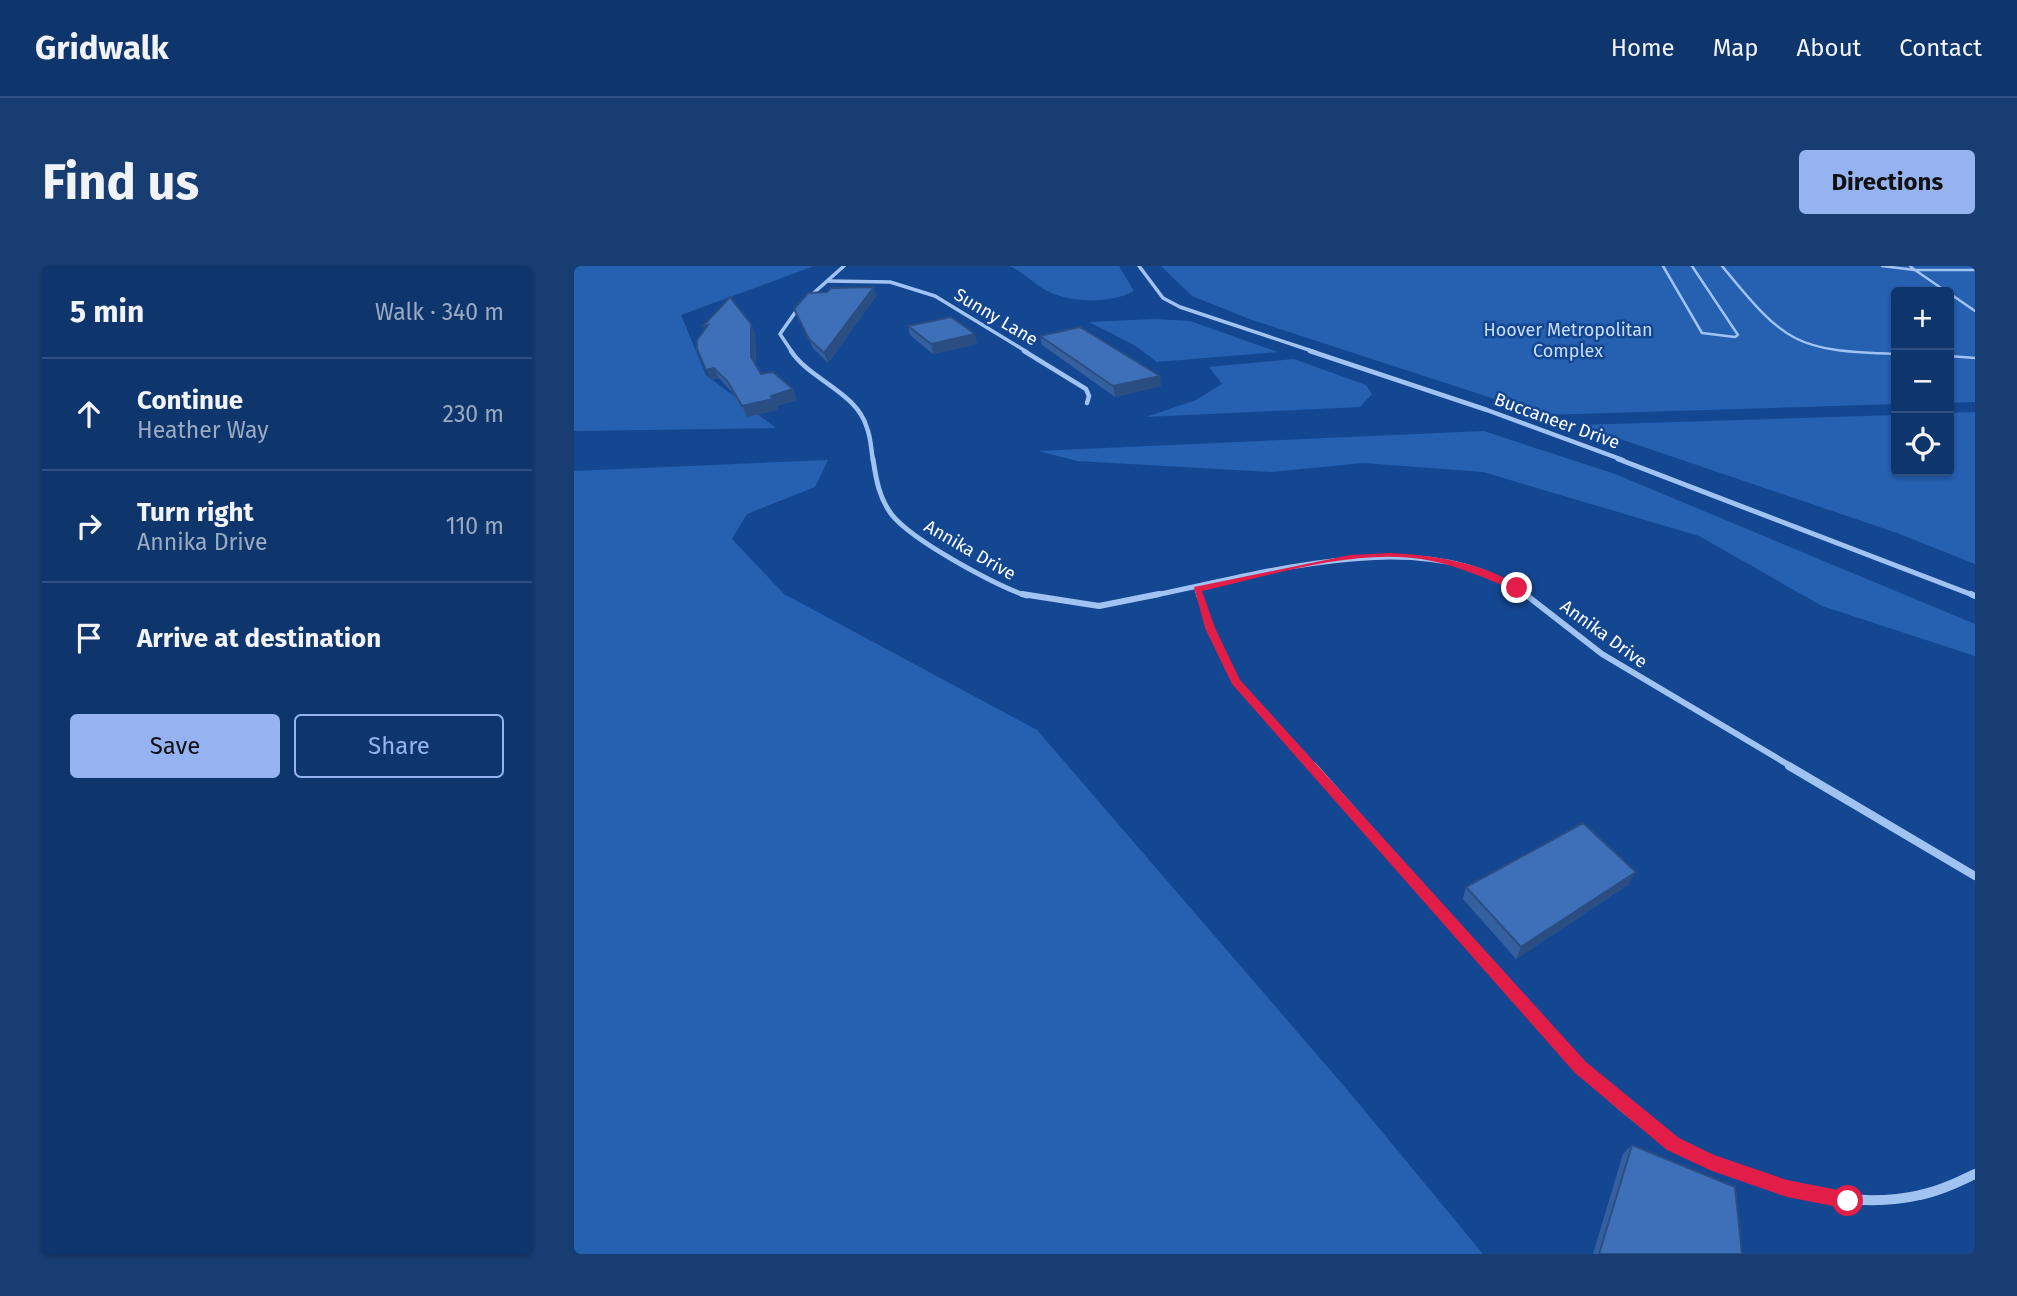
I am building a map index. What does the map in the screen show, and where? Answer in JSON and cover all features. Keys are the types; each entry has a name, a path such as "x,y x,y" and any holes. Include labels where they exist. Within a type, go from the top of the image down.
{"street":[{"name":"Annika Drive","path":"844,266 790,316 780,334 799,363 858,410 867,425 872,444 879,493 892,515 911,533 1006,589 1033,598 1099,606 1350,557 1429,558 1464,566 1517,588 1602,654 1975,876"},
{"name":"Buccaneer Drive","path":"1139,266 1163,298 1180,307 1487,410 1775,517 1975,596"},
{"name":"Sunny Lane","path":"828,281 890,282 935,296 1086,389 1089,392 1087,403"},
{"path":"1197,589 1210,628 1236,681 1581,1068 1673,1144 1712,1163 1787,1188 1848,1201 1898,1199 1956,1185 1975,1174"}],"lane":[{"path":"1663,266 1702,333 1715,337 1735,337 1738,335 1692,266"},
{"path":"1722,266 1756,307 1785,335 1833,349 1891,354"},
{"path":"1882,266 1915,270 1975,270"},
{"path":"1910,266 1939,287"},
{"path":"1954,297 1975,311"},
{"path":"1954,356 1975,358"}],"green space":[{"path":"574,266 814,266 681,315 706,375 776,428 574,431"},
{"path":"1010,266 1119,266 1134,291 1103,300 1068,298 1047,291"},
{"name":"Hoover Metropolitan Complex","path":"1161,266 1975,266 1975,402 1954,403 1954,287 1891,287 1891,404 1544,415 1252,320 1192,296"},
{"path":"1155,319 1190,321 1278,352 1157,362 1134,345 1089,322"},
{"path":"1294,359 1366,385 1372,394 1360,407 1146,417 1196,400 1222,384 1209,367"},
{"path":"1975,412 1975,564 1897,533 1579,425 1891,415 1891,476 1954,476 1954,413"},
{"path":"1484,431 1615,474 1975,624 1975,656 1822,606 1699,536 1483,472 1363,463 1271,472 1077,461 1038,451"},
{"path":"828,460 815,487 747,514 732,539 784,594 1037,730 1350,1093 1483,1254 574,1254 574,471"}],"building":[{"path":"874,287 824,353 809,339 794,309 808,293 827,292 831,288"},
{"path":"730,297 751,324 751,357 761,374 773,372 793,389 771,396 773,399 742,406 728,382 714,368 706,370 697,349 697,340 708,325 703,326"},
{"path":"951,317 975,334 931,344 908,326"},
{"path":"1080,327 1160,376 1113,386 1040,336"},
{"path":"1583,823 1636,872 1521,947 1466,887"},
{"path":"1632,1145 1735,1187 1742,1254 1599,1254"}],"route":[{"path":"1517,588 1464,566 1429,558 1390,556 1350,557 1197,589 1210,628 1236,681 1581,1068 1632,1113 1673,1144 1712,1163 1787,1188 1848,1201"}]}
